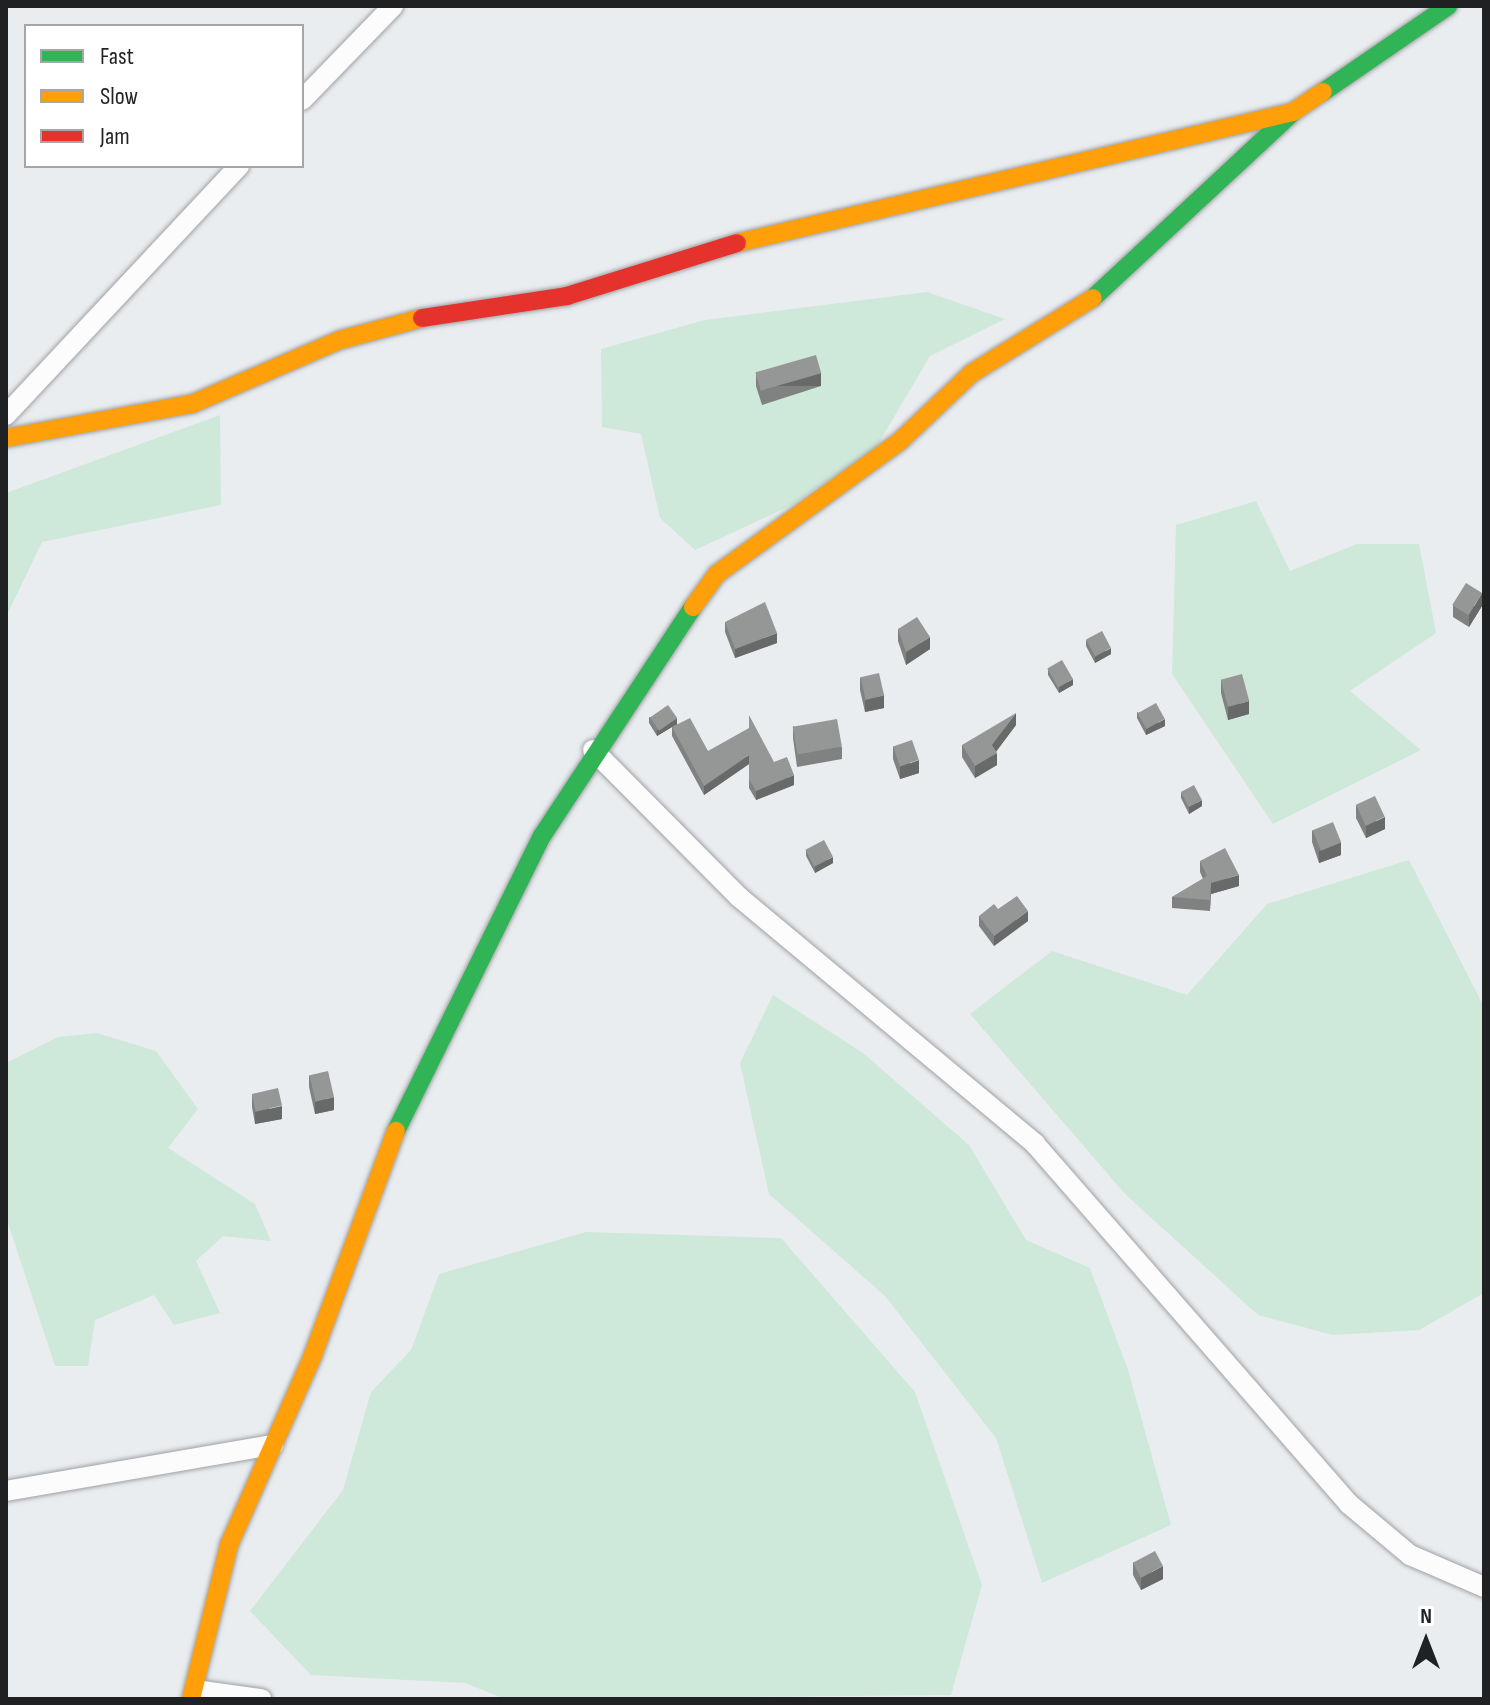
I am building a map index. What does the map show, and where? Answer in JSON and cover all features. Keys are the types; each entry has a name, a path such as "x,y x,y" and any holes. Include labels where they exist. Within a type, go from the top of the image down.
{"street":[{"path":"304,98 393,6"},
{"path":"261,1699 193,1694 229,1545 273,1445 409,1094 593,750 717,574 900,441 972,373 1077,313 1293,112 1448,6"},
{"path":"6,438 192,404 340,340 403,321 567,296 786,228 1293,112"},
{"path":"6,415 237,168"},
{"path":"593,750 739,897 1035,1144 1349,1504 1410,1555 1484,1587"},
{"path":"6,1491 273,1445"}],"green space":[{"path":"927,292 1005,319 930,356 877,446 792,505 695,550 660,518 641,434 602,427 601,349 705,320"},
{"path":"220,415 221,505 42,542 6,617 6,493"},
{"path":"1256,501 1290,571 1357,544 1419,544 1436,633 1350,691 1421,750 1273,824 1172,674 1176,525"},
{"path":"1409,860 1484,1007 1484,1293 1419,1330 1333,1335 1258,1315 1125,1194 970,1014 1052,951 1187,995 1267,904"},
{"path":"773,995 863,1053 969,1145 1026,1240 1090,1268 1128,1370 1171,1525 1042,1583 996,1438 885,1296 769,1194 740,1063"},
{"path":"97,1033 156,1051 198,1109 168,1148 255,1204 271,1241 223,1236 196,1261 220,1313 174,1325 154,1295 95,1320 88,1366 55,1366 6,1217 6,1063 58,1037"},
{"path":"586,1232 781,1238 915,1392 982,1585 951,1695 505,1699 465,1683 311,1675 250,1611 343,1490 371,1392 411,1350 439,1274"}],"building":[{"path":"816,355 821,373 761,391 755,372"},
{"path":"1466,583 1482,593 1468,615 1452,605"},
{"path":"765,602 777,633 735,649 725,622"},
{"path":"917,617 930,637 906,652 898,629"},
{"path":"1102,631 1111,648 1095,656 1086,639"},
{"path":"1062,660 1073,679 1058,688 1047,668"},
{"path":"879,673 884,695 866,700 860,677"},
{"path":"1242,674 1249,701 1228,707 1221,680"},
{"path":"1156,703 1165,719 1146,729 1138,713"},
{"path":"668,705 677,718 659,731 650,718"},
{"path":"1016,713 992,745 997,753 975,766 962,745"},
{"path":"749,715 774,762 787,757 794,775 756,791 749,779 749,755 704,786 672,727 690,718 708,751 749,728"},
{"path":"837,719 842,747 798,754 793,727"},
{"path":"912,740 919,760 900,766 893,747"},
{"path":"1194,785 1202,800 1189,807 1181,792"},
{"path":"1375,796 1385,817 1366,826 1356,805"},
{"path":"1333,822 1341,842 1321,851 1313,830"},
{"path":"824,840 833,857 814,867 805,850"},
{"path":"1225,848 1239,875 1211,883 1210,900 1172,897 1207,876 1200,861"},
{"path":"1017,896 1028,911 994,936 979,916 994,904 998,909"},
{"path":"328,1071 334,1097 316,1102 309,1075"},
{"path":"278,1088 282,1106 256,1112 252,1094"},
{"path":"1155,1551 1163,1566 1141,1578 1133,1563"}],"traffic: fast":[{"path":"1323,92 1448,6"},
{"path":"1093,298 1293,112"},
{"path":"396,1131 542,836 693,607"}],"traffic: slow":[{"path":"737,243 1293,112 1323,92"},
{"path":"693,607 717,574 900,441 972,373 1093,298"},
{"path":"6,438 192,404 340,340 422,318"},
{"path":"191,1699 229,1545 313,1355 396,1131"}],"traffic: jam":[{"path":"422,318 567,296 737,243"}]}
